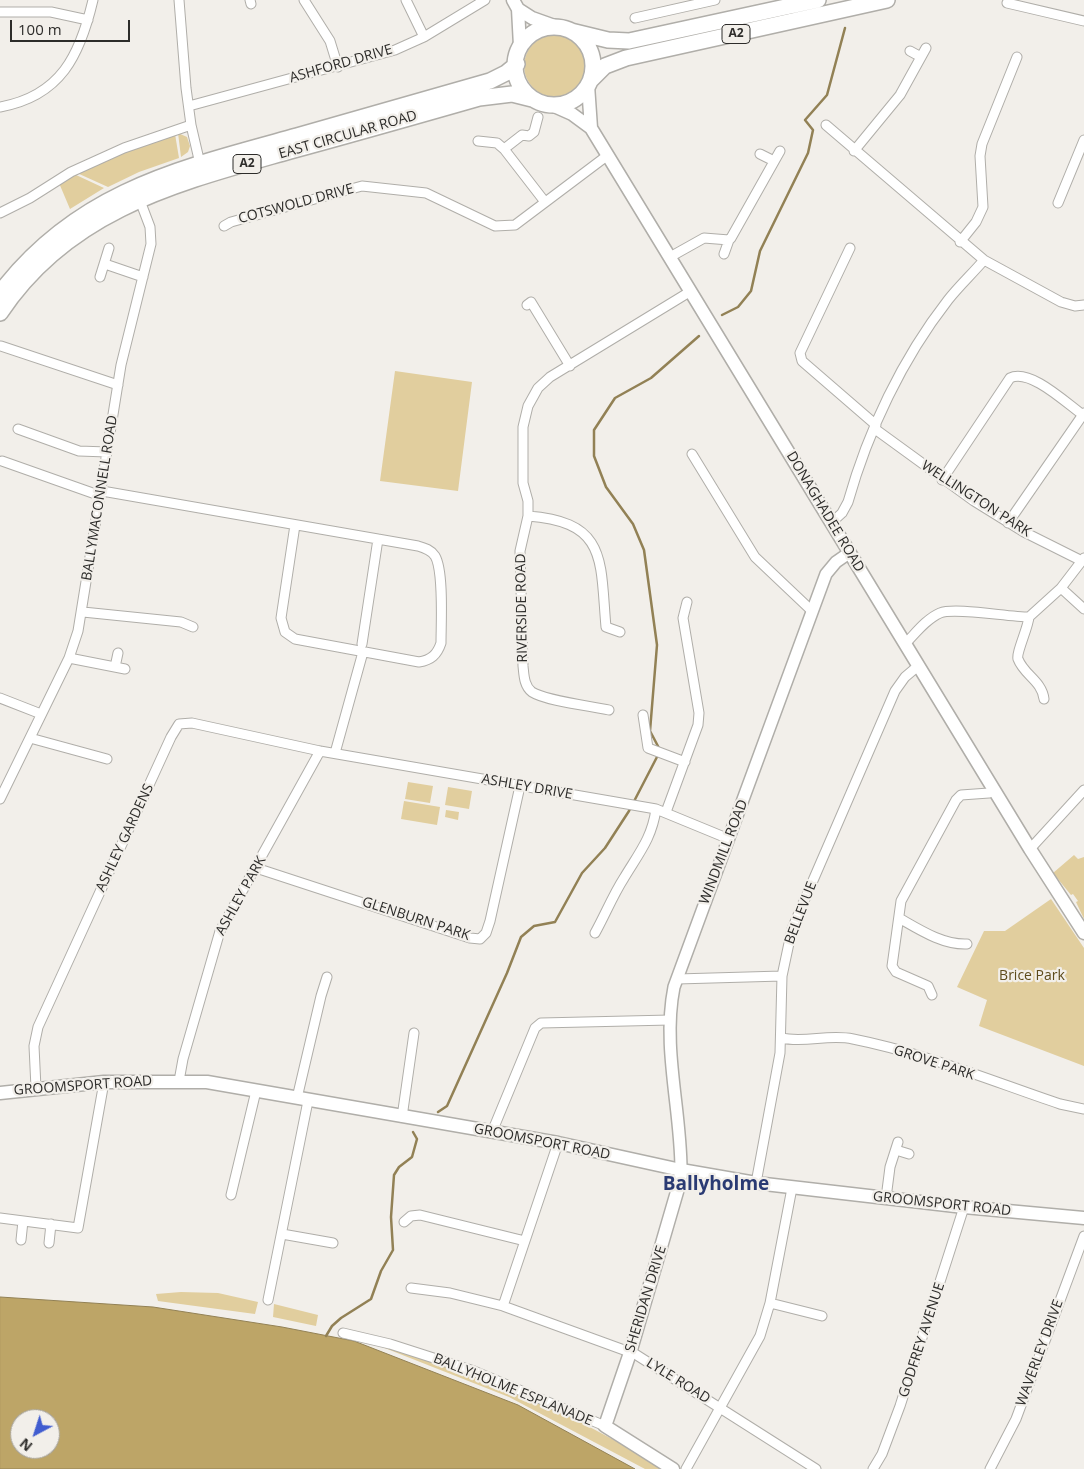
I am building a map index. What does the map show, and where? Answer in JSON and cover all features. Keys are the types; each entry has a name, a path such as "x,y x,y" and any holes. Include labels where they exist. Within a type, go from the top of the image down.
{"highway":[{"name":"A2","path":"520,46 528,37 538,31 549,28 608,40 630,41 818,0"},
{"name":"A2","path":"532,99 554,106 574,100 605,66 626,58 887,0"},
{"path":"566,30 588,47 592,63 589,83"},
{"path":"520,46 515,73 519,83 532,99"},
{"name":"EAST CIRCULAR ROAD","path":"0,293 18,270 67,226 104,202 201,170 490,81 506,73 516,64"},
{"name":"EAST CIRCULAR ROAD","path":"201,170 479,98 512,94 532,99"},
{"name":"EAST CIRCULAR ROAD","path":"0,313 27,279 75,236 137,192"}],"main road":[{"path":"515,4 532,18 566,30"},
{"path":"515,4 520,46"},
{"path":"589,83 591,128"},
{"name":"DONAGHADEE ROAD","path":"554,106 572,114 591,128 1030,849 1084,933"},
{"name":"GROOMSPORT ROAD","path":"0,1093 104,1082 207,1082 558,1143 681,1170 756,1183 964,1207 1084,1218"},
{"name":"SHERIDAN DRIVE","path":"605,1426 630,1353 679,1185 681,1170"},
{"name":"BALLYHOLME ESPLANADE","path":"605,1426 674,1469"}],"street":[{"path":"0,106 34,96 55,82 76,54 93,0"},
{"path":"179,0 191,125 201,170"},
{"path":"304,0 330,41 338,67"},
{"path":"406,0 424,37"},
{"name":"ASHFORD DRIVE","path":"189,106 395,50 424,37 485,0"},
{"path":"635,18 715,0"},
{"path":"1007,3 1084,21"},
{"path":"0,12 51,12 88,20"},
{"path":"854,151 900,95 926,48"},
{"path":"910,50 921,57"},
{"path":"960,242 976,222 983,207 980,165 982,144 1017,57"},
{"path":"504,149 522,135 531,139 538,117"},
{"path":"2,209 30,198 71,172 124,148 191,125"},
{"path":"826,125 960,242 984,260 1061,302 1074,306 1084,305"},
{"path":"478,140 497,143 504,149 545,202"},
{"path":"1058,203 1084,140"},
{"path":"724,254 729,240 780,150"},
{"path":"760,154 774,161"},
{"name":"COTSWOLD DRIVE","path":"224,226 232,222 362,186 426,193 484,222 505,227 515,224 608,155"},
{"name":"BALLYMACONNELL ROAD","path":"0,799 69,658 83,612 118,384 150,244 150,227 137,192"},
{"path":"670,256 704,238 729,240"},
{"path":"100,277 110,248"},
{"name":"WELLINGTON PARK","path":"850,248 800,353 802,361 875,427 942,480 1008,523 1083,559"},
{"path":"831,524 842,513 848,502 875,427 906,364 928,328 949,299 984,260"},
{"path":"105,264 142,277"},
{"name":"RIVERSIDE ROAD","path":"609,710 532,692 526,685 523,666 520,551 528,516 528,501 523,483 523,427 528,406 538,388 550,377 691,291"},
{"path":"527,305 531,302 570,366"},
{"path":"1,346 118,384"},
{"path":"942,480 1010,378 1015,375 1025,375 1035,380 1083,414 1008,523"},
{"path":"18,429 79,450 107,452"},
{"path":"692,454 755,557 812,611"},
{"path":"2,462 101,494 294,525 378,539 427,549 434,555 439,567 441,643 438,652 428,660 419,662 362,648 295,638 285,632 281,618 294,525"},
{"path":"528,516 549,517 567,523 590,537 596,547 600,563 606,627 620,632"},
{"path":"335,753 362,648 378,539"},
{"name":"WINDMILL ROAD","path":"681,1170 670,1020 671,1001 677,979 826,574 836,562 849,553"},
{"path":"1044,699 1043,690 1018,659 1018,650 1028,630 1029,617 1061,588 1083,559"},
{"path":"1061,588 1084,608"},
{"path":"666,812 698,725 699,713 683,618 687,602"},
{"path":"83,612 181,622 193,627"},
{"path":"905,644 930,620 941,613 1029,617"},
{"path":"115,667 118,653"},
{"path":"69,658 125,669"},
{"name":"BELLEVUE","path":"756,1183 781,1038 779,1001 792,929 895,692 905,676 918,666"},
{"path":"0,698 41,714"},
{"path":"643,715 648,748 685,762"},
{"name":"ASHLEY GARDENS","path":"36,1088 34,1046 38,1027 171,737 179,724 192,723 320,751"},
{"path":"30,738 108,759"},
{"name":"ASHLEY DRIVE","path":"320,751 656,809 729,838"},
{"name":"ASHLEY PARK","path":"179,1081 182,1059 220,931 320,751"},
{"name":"GLENBURN PARK","path":"256,868 480,939 486,933 490,921 520,786"},
{"path":"1030,849 1084,790"},
{"path":"932,995 928,986 896,972 892,966 902,901 960,795 995,791"},
{"path":"595,933 623,879 644,848 653,828 656,809"},
{"path":"900,918 936,938 967,944"},
{"path":"677,979 782,976"},
{"path":"268,1300 282,1234 321,996 327,977"},
{"path":"492,1132 535,1028 541,1023 670,1020"},
{"path":"402,1117 414,1033"},
{"name":"GROVE PARK","path":"781,1038 836,1037 866,1042 910,1054 1060,1104 1084,1109"},
{"path":"0,1218 78,1228 104,1093 104,1082"},
{"path":"231,1195 256,1091"},
{"path":"503,1306 558,1143"},
{"path":"886,1198 890,1167 897,1146 909,1154"},
{"path":"686,1469 760,1336 770,1303 792,1188"},
{"name":"GODFREY AVENUE","path":"873,1469 882,1454 900,1406 964,1207"},
{"path":"404,1222 410,1216 420,1215 524,1241"},
{"path":"21,1240 23,1221"},
{"path":"49,1243 51,1224"},
{"path":"282,1234 333,1243"},
{"name":"WAVERLEY DRIVE","path":"990,1469 1016,1419 1084,1236"},
{"name":"LYLE ROAD","path":"411,1288 450,1293 503,1306 630,1353 720,1407 816,1469"},
{"path":"770,1303 822,1316"},
{"name":"BALLYHOLME ESPLANADE","path":"343,1334 390,1344 474,1371 605,1426"}],"green space":[{"path":"549,35 561,35 577,44 584,54 586,66 584,78 577,88 561,97 549,97 538,92 529,83 524,72 524,60 529,49 538,40"},
{"path":"178,133 187,137 190,146 188,152 181,157"},
{"path":"175,134 179,158 139,172 108,187 77,173 118,155"},
{"path":"74,174 104,188 70,209 59,183"},
{"path":"395,371 472,382 458,491 380,481"},
{"path":"408,782 433,786 430,803 405,799"},
{"path":"448,787 472,791 469,809 445,805"},
{"path":"404,801 440,807 437,825 401,819"},
{"path":"446,810 459,812 458,820 445,817"},
{"path":"1074,855 1078,859 1084,857 1084,919 1076,902 1078,901 1053,873"},
{"name":"Brice Park","path":"1051,899 1084,948 1084,1066 979,1026 987,1000 957,987 984,931 1005,931"},
{"path":"181,1292 218,1293 258,1302 255,1314 158,1301 156,1294"},
{"path":"274,1304 318,1315 316,1326 273,1317"},
{"path":"377,1345 452,1368 525,1396 595,1430 663,1469 645,1469 509,1397"}],"shaded area":[{"path":"0,1297 153,1307 282,1327 354,1341 518,1405 635,1469 0,1469"}],"waterway":[{"path":"722,315 738,307 751,291 760,251 808,153 813,130 805,120 827,95 845,28"},
{"path":"660,750 650,731 657,645 644,550 633,524 606,487 594,456 594,430 615,398 651,378 699,336"},
{"path":"438,1112 447,1106 507,973 521,937 534,926 555,922 582,873 605,848 629,811 658,755"},
{"path":"326,1336 332,1326 341,1318 371,1299 381,1271 393,1250 391,1217 394,1175 399,1167 412,1157 417,1139 413,1132"}],"district":[{"name":"Ballyholme","path":"716,1185"}]}
